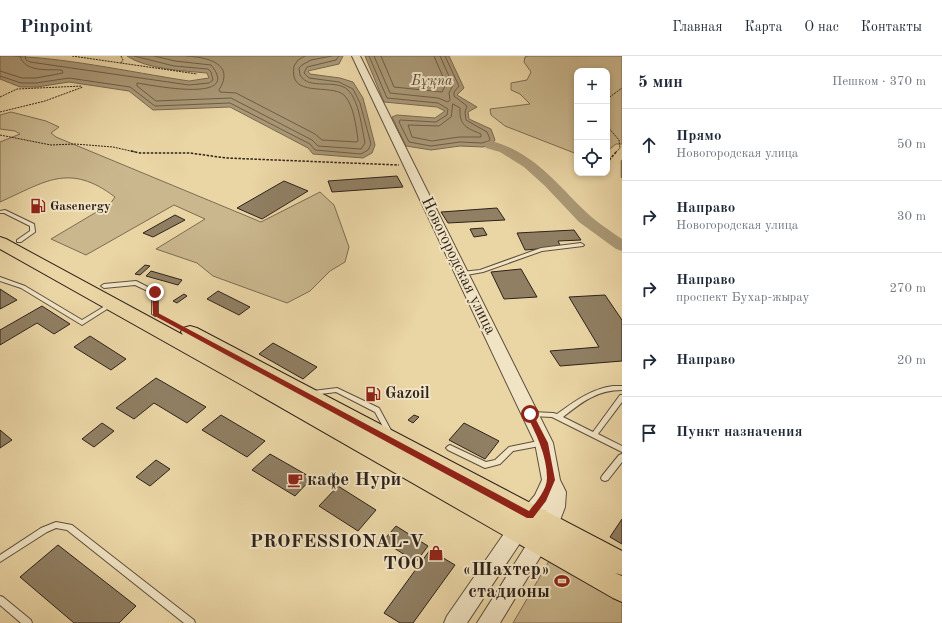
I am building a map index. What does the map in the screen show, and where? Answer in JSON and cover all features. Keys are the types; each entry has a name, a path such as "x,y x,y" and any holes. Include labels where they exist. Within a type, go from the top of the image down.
{"main road":[{"path":"4,240 113,296 517,531 544,534 622,564"},
{"path":"113,296 155,314 530,515 544,534 622,590"}],"street":[{"name":"Новогородская улица","path":"356,56 544,443 551,480 557,492 556,507 544,534 488,623"},
{"path":"455,623 517,531 543,499 551,480"}],"lane":[{"path":"0,212 5,211 32,225 33,231 30,234 4,240"},
{"path":"461,274 481,271 541,250 580,245"},
{"path":"0,279 23,287 82,323 113,296"},
{"path":"558,417 592,393 602,389 622,388"},
{"path":"594,435 622,397"},
{"path":"530,414 547,413 558,417 622,449"},
{"path":"450,448 485,465 497,462 511,449 544,443"},
{"path":"606,478 622,457"},
{"path":"0,559 44,530 56,525 69,527 191,623"},
{"path":"0,600 28,623"}],"path":[{"path":"72,56 197,74"},
{"path":"121,56 123,60 121,63"},
{"path":"0,97 17,89 83,86 45,101 0,112"},
{"path":"610,97 622,88"},
{"path":"610,130 619,140 620,148 610,159"},
{"path":"0,135 26,138 51,145 75,144 113,147 140,153 190,153 226,158 269,161 408,165"}],"shaded area":[{"path":"622,56 622,144 616,144 610,149 610,68 574,68 574,153 505,126 491,115 490,109 530,104 520,94 511,90 511,83 527,80 531,72 524,62 525,57"},
{"path":"11,112 46,121 59,127 51,133 56,137 261,222 320,192 334,205 349,247 345,262 330,271 310,291 287,303 213,276 197,263 156,249 205,219 174,205 86,255 51,239 110,204 115,197 99,186 84,180 70,178 44,182 0,202 0,142 20,134 15,131 0,129 0,115"},
{"name":"«Шахтер» стадионы","path":"549,561 622,601 622,623 513,623"}],"water":[{"path":"0,56 46,59 94,65 189,81 209,78 207,73 155,67 144,64 127,56 343,56 339,64 308,71 310,74 340,78 353,82 363,98 375,145 372,153 363,158 313,154 308,148 230,107 153,110 129,91 69,82 37,87 20,87 0,79"},
{"name":"Бұқпа","path":"365,56 449,56 464,88 457,95 477,107 468,112 469,119 491,129 495,140 491,145 483,147 460,146 431,150 406,146 392,117 397,115 435,118 445,111 437,107 384,102"}],"building":[{"path":"397,176 403,187 332,192 328,181"},
{"path":"284,181 308,191 262,219 237,208"},
{"path":"497,208 505,220 448,223 441,212"},
{"path":"175,215 185,220 153,237 143,233"},
{"path":"483,228 487,235 474,237 470,229"},
{"path":"574,230 581,240 558,241 561,247 525,250 517,233"},
{"path":"145,265 150,266 140,275 135,274"},
{"path":"521,269 537,297 504,299 491,272"},
{"path":"151,271 182,280 178,285 146,276"},
{"path":"0,289 17,300 0,309"},
{"path":"218,291 250,307 239,315 207,299"},
{"path":"184,294 187,296 177,303 173,301"},
{"path":"605,295 622,320 622,361 560,366 550,351 599,347 569,297"},
{"path":"42,306 70,324 54,334 37,323 0,345 0,330"},
{"path":"90,336 126,359 111,370 74,347"},
{"path":"273,343 317,367 303,379 259,354"},
{"path":"156,378 206,407 187,423 154,403 134,419 116,408"},
{"path":"221,415 265,441 247,457 202,430"},
{"path":"414,415 419,417 413,423 408,420"},
{"path":"102,423 114,431 94,447 82,439"},
{"path":"464,423 499,441 485,459 449,440"},
{"path":"0,430 12,440 0,448"},
{"path":"270,454 312,478 295,496 252,470"},
{"path":"156,460 170,469 150,486 136,477"},
{"path":"338,486 376,510 358,531 319,506"},
{"path":"622,519 622,544 610,537"},
{"path":"396,526 428,546 416,562 383,541"},
{"path":"58,545 136,606 119,623 74,623 20,577"},
{"path":"430,550 455,565 413,623 400,623 384,613"}],"waterway":[{"name":"Бұқпа","path":"491,145 505,149 529,164 585,218 600,231 622,246"},
{"path":"622,161 622,177"}],"place":[{"name":"Gasenergy","path":"38,206"},
{"name":"Gazoil","path":"373,394"},
{"name":"кафе Нури","path":"295,480"},
{"name":"PROFESSIONAL-V ТОО","path":"436,553"},
{"name":"«Шахтер» стадионы","path":"562,581"}],"route":[{"path":"155,292 155,314 530,515 543,499 551,480 544,443 530,414"}]}
